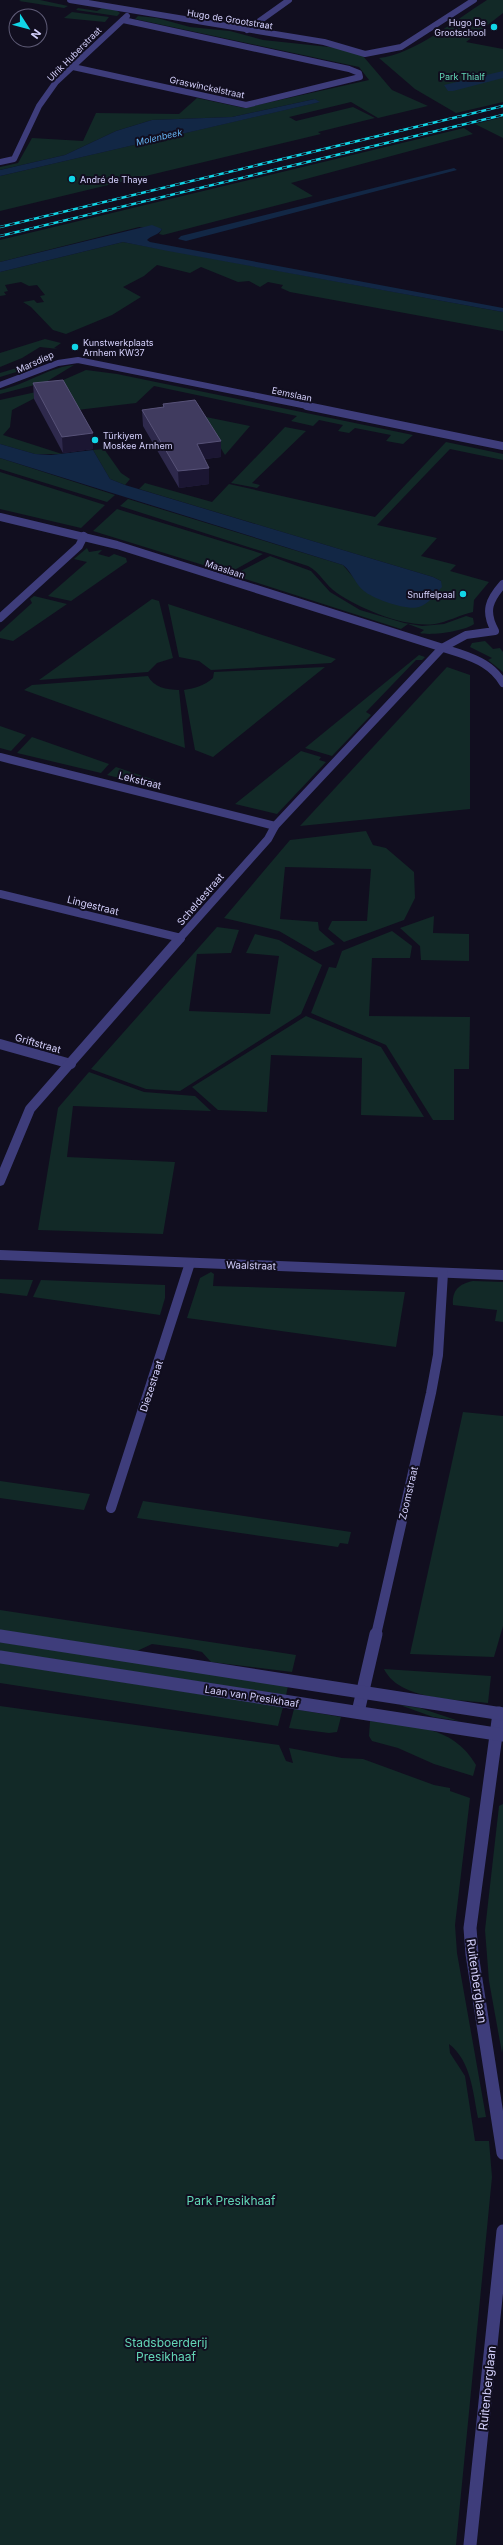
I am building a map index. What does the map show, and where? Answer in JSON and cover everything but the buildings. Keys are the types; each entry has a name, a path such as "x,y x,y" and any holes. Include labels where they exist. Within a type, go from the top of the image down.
{"street":[{"name":"Hugo de Grootstraat","path":"70,0 338,45 365,54 385,50 410,42 474,0"},
{"path":"247,30 289,0"},
{"name":"Ulrik Huberstraat","path":"0,162 14,159 39,106 56,82 95,44 133,11"},
{"name":"Graswinckelstraat","path":"73,67 246,104 360,77 359,73 349,69 123,20"},
{"name":"Marsdiep","path":"0,385 15,381 60,361 78,360"},
{"name":"Eemslaan","path":"78,360 503,446"},
{"name":"Maaslaan","path":"0,517 84,536 442,648 477,660 493,669 503,683"},
{"path":"0,618 79,546 84,536"},
{"path":"442,648 466,636 496,631 486,614 486,607 503,584"},
{"name":"Scheldestraat","path":"0,1181 30,1109 268,839 275,826 442,648"},
{"name":"Lekstraat","path":"0,756 275,826"},
{"name":"Lingestraat","path":"0,894 181,938"},
{"name":"Griftstraat","path":"0,1044 71,1064"},
{"name":"Waalstraat","path":"0,1255 503,1275"},
{"name":"Diezestraat","path":"111,1508 190,1263"},
{"name":"Zoomstraat","path":"358,1712 431,1393 438,1355 443,1273"},
{"name":"Laan van Presikhaaf","path":"0,1636 501,1713"},
{"name":"Laan van Presikhaaf","path":"0,1657 500,1735"},
{"name":"Ruitenberglaan","path":"501,1713 500,1735 470,1928 473,1960 503,2153"},
{"name":"Ruitenberglaan","path":"470,2545 503,2231"}],"green space":[{"path":"40,0 68,6 64,8 19,1"},
{"name":"Park Thialf","path":"487,0 503,0 503,13 466,42 503,49 503,102 456,113 415,89 379,58 407,50 421,43"},
{"path":"78,8 97,11 102,8 116,10 120,13 117,16 76,10"},
{"path":"72,12 109,17 105,22 64,18"},
{"path":"138,16 157,18 190,27 230,31 263,40 348,49 363,56 392,90 428,106 378,118 351,102 289,117 296,121 353,107 375,118 318,132 321,134 0,211 0,176 319,102 315,99 232,117 152,120 116,131 65,155 0,170 0,167 18,163 32,138 83,141 96,113 179,114 197,98 244,108 369,80 359,67 135,19"},
{"path":"503,117 503,138 475,124"},
{"path":"464,128 473,134 291,183 313,196 163,235 159,234 162,229 139,227 0,262 0,240"},
{"path":"123,242 503,312 503,331 290,292 281,288 283,285 268,282 260,287 249,281 238,282 201,267 190,273 157,265 144,276 123,287 141,297 112,315 66,334 53,330 31,307 23,302 34,300 37,303 44,302 40,296 45,295 37,285 29,286 21,282 5,285 8,291 4,292 6,295 0,296 0,272"},
{"path":"45,339 61,343 54,348 58,349 40,347 22,358 0,367 0,353"},
{"path":"40,356 48,357 26,369 0,377 0,373 20,367"},
{"path":"74,365 46,382 0,394 0,390 9,388 48,372"},
{"path":"86,370 117,374 413,435 403,444 386,441 391,435 355,428 349,433 338,431 343,425 319,420 313,426 291,421 297,416 154,386 136,403 77,410 35,398 12,410 10,427 3,435 62,454 35,454 0,444 0,400 36,392"},
{"path":"201,416 250,426 225,455"},
{"path":"285,427 306,431 252,483 260,485 257,488 231,483"},
{"path":"446,442 503,454 503,460 450,449 377,525 437,538 421,556 456,565 450,571 489,582 474,600 473,612 435,624 411,623 370,611 337,593 308,566 120,506 128,499 343,565 358,583 441,581 433,577 139,489 145,483 212,502 229,484 375,517"},
{"path":"104,449 121,473 130,479 125,485 110,479 93,450"},
{"path":"0,458 115,495 107,502 0,469"},
{"path":"0,472 105,505 81,528 0,509"},
{"path":"117,509 263,554 229,573 93,531"},
{"path":"87,548 89,552 102,550 98,554 109,557 114,554 126,558 127,562 71,601 48,596 87,562 74,559"},
{"path":"270,556 311,571 330,592 360,610 404,623 422,626 444,624 466,616 473,618 474,624 470,627 448,632 432,634 420,633 424,630 408,624 401,629 233,575"},
{"path":"34,596 67,604 13,641 0,638 0,632 32,603 30,599"},
{"path":"152,599 159,601 173,658 157,663 148,672 39,680"},
{"path":"168,604 336,659 331,663 211,670 199,661 179,657"},
{"path":"485,641 493,649 500,648 503,652 503,672 488,660 492,658 470,647 472,643"},
{"path":"419,655 425,657 422,660 416,660 366,712 371,715 332,756 305,748"},
{"path":"325,667 213,757 195,750 184,690 203,685 213,678 214,672"},
{"path":"447,667 470,675 470,809 300,826"},
{"path":"148,676 153,683 161,687 179,690 185,748 24,690 32,685"},
{"path":"0,726 26,735 11,751 0,748"},
{"path":"32,737 109,764 101,773 17,753"},
{"path":"301,751 321,757 319,760 326,762 277,814 235,804"},
{"path":"116,767 163,783 157,787 107,775"},
{"path":"366,831 373,845 386,848 414,872 415,898 404,920 344,942 328,929 332,921 367,921 371,869 285,867 280,919 318,922 319,930 335,944 315,952 279,931 224,918 290,840"},
{"path":"434,916 433,933 469,934 469,961 421,960 420,946 400,928"},
{"path":"217,927 239,930 231,953 197,954 189,1011 270,1014 279,956 246,953 255,934 279,940 322,965 301,1014 180,1091 146,1089 91,1069"},
{"path":"392,931 412,946 410,958 372,958 369,1016 470,1017 469,1069 454,1069 454,1120 433,1120 386,1045 311,1013 329,967 336,968 342,951"},
{"path":"306,1016 381,1047 424,1117 361,1115 362,1058 271,1055 267,1112 218,1110 192,1087"},
{"path":"89,1072 144,1092 195,1096 211,1111 73,1106 67,1157 175,1162 163,1234 38,1230 58,1108"},
{"path":"211,1272 214,1274 213,1286 405,1292 396,1347 187,1318 200,1278"},
{"path":"0,1279 33,1280 27,1296 0,1293"},
{"path":"41,1280 165,1285 165,1298 160,1315 33,1297"},
{"path":"473,1281 503,1282 503,1322 495,1321 497,1310 453,1305 454,1295 457,1288"},
{"path":"463,1412 503,1416 503,1626 494,1657 410,1654"},
{"path":"0,1481 90,1494 84,1510 0,1498"},
{"path":"143,1501 351,1532 348,1544 340,1543 338,1547 137,1518"},
{"path":"0,1610 296,1655 292,1672 211,1662 202,1652 189,1649 152,1644 137,1651 0,1630"},
{"path":"0,1642 288,1686 286,1695 0,1651"},
{"path":"0,1663 283,1707 278,1726 0,1683"},
{"path":"384,1669 491,1676 488,1703 446,1699 416,1693 403,1687 392,1679"},
{"path":"400,1705 420,1708 459,1721 433,1717"},
{"name":"Park Presikhaaf","path":"0,1706 279,1745 286,1761 293,1763 289,1748 342,1758 363,1759 434,1785 450,1788 450,1791 470,1798 455,1925 457,1953 486,2117 478,2118 467,2068 456,2051 449,2044 450,2053 465,2076 475,2141 489,2141 492,2177 456,2545 0,2545"},
{"path":"294,1709 341,1717 337,1732 329,1733 289,1728"},
{"path":"370,1721 416,1727 443,1735 455,1742 466,1752 476,1765 473,1776 434,1764 398,1748 372,1741 369,1736"},
{"path":"503,1804 502,2053 489,1981 485,1930 499,1806"}],"water":[{"path":"503,71 503,78 453,91 448,91 444,85"},
{"name":"Molenbeek","path":"315,99 320,102 0,176 0,170 65,155 116,131 152,120 232,117"},
{"path":"454,168 457,170 186,241 178,239 181,236"},
{"path":"152,225 162,229 159,233 147,240 150,242 503,308 503,312 123,242 0,272 0,262"},
{"path":"0,444 35,454 51,455 93,450 110,479 125,485 433,577 441,581 442,587 423,606 414,608 391,604 364,591 343,565 0,458"}],"railway":[{"path":"0,227 503,106"},
{"path":"0,236 503,115"}],"place":[{"name":"Hugo De Grootschool","path":"494,27"},
{"name":"André de Thaye","path":"72,179"},
{"name":"Kunstwerkplaats Arnhem KW37","path":"75,347"},
{"name":"Türkiyem Moskee Arnhem","path":"95,440"},
{"name":"Snuffelpaal","path":"463,594"}],"park label":[{"name":"Stadsboerderij Presikhaaf","path":"166,2349"}]}
